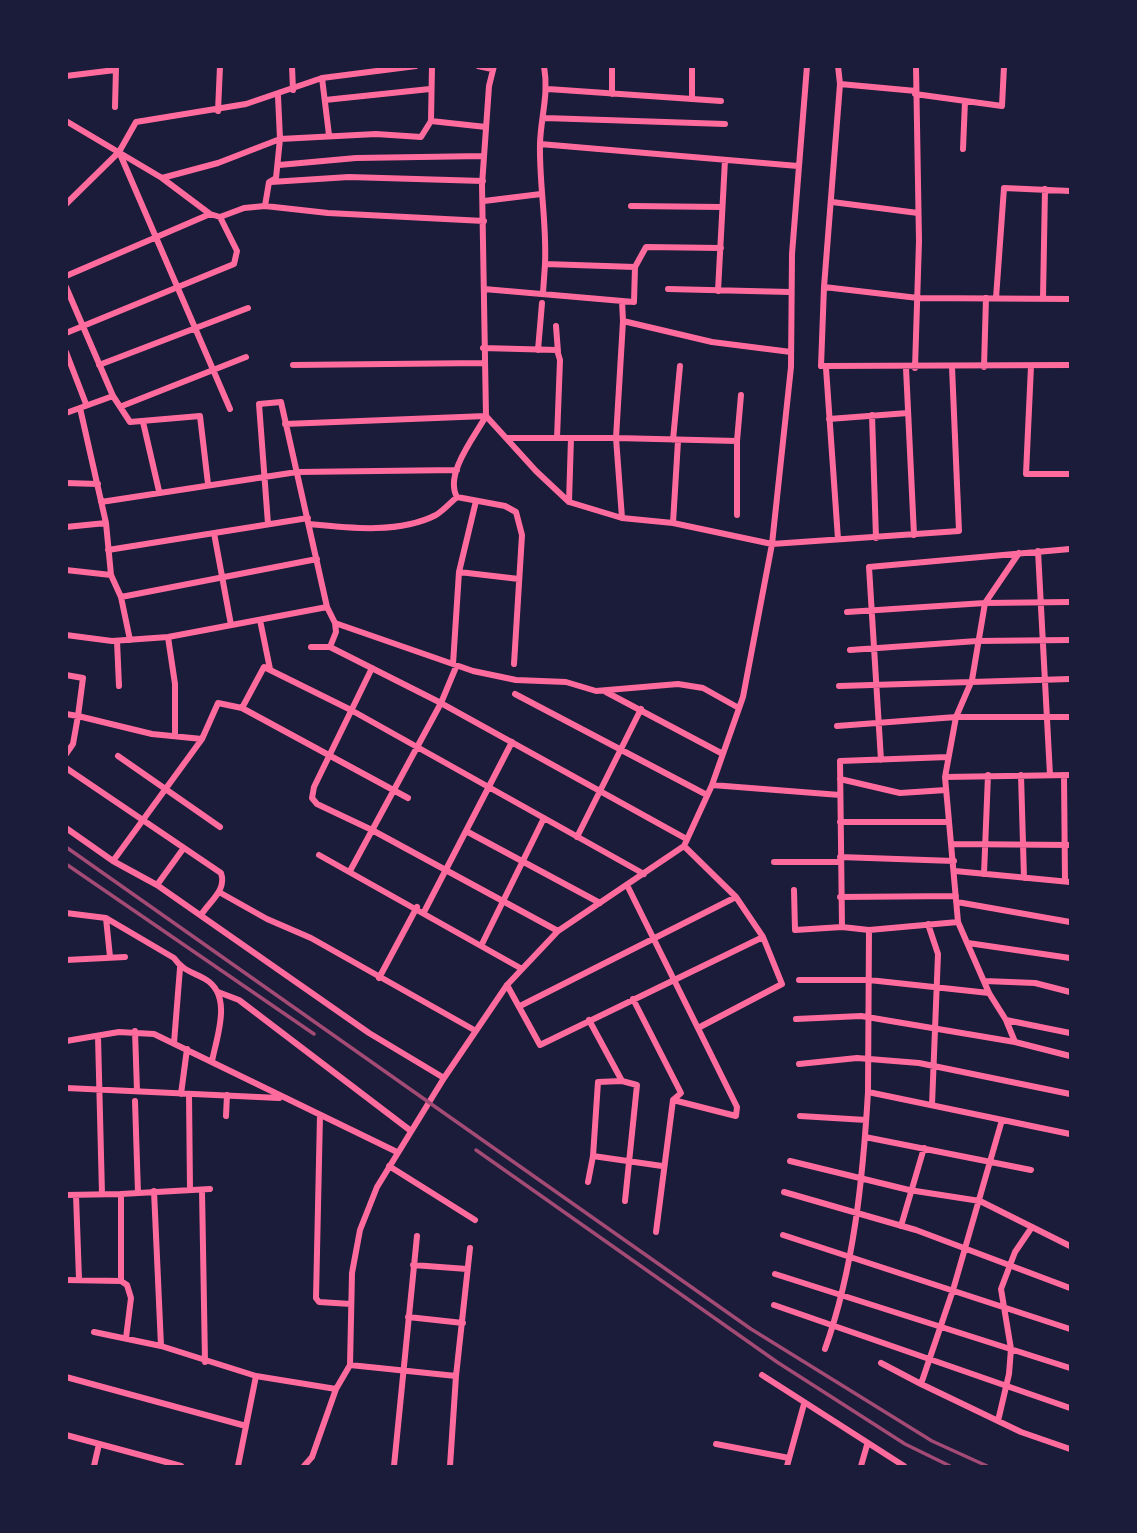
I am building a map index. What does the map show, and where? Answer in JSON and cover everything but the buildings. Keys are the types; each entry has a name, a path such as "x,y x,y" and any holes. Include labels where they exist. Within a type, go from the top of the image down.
{"street":[{"path":"218,111 220,66"},
{"path":"292,66 293,90"},
{"path":"344,66 344,76"},
{"path":"66,204 119,152 136,122 218,111 278,96 322,78 416,66"},
{"path":"162,178 218,163 280,139 329,135 421,137 431,121 432,66"},
{"path":"457,497 453,488 457,470 486,416 483,348 483,181 493,68 478,66"},
{"path":"543,293 546,227 541,194 540,144 548,89 544,66"},
{"path":"612,66 612,94"},
{"path":"692,66 692,97"},
{"path":"304,1466 312,1457 336,1389 350,1365 352,1273 360,1230 377,1187 397,1152 507,985 558,931 644,874 684,842 712,785 737,707 743,697 772,544 792,352 790,292 797,166 807,66"},
{"path":"838,66 840,85 820,345 821,366 915,368 1070,365"},
{"path":"915,368 918,298 916,66"},
{"path":"840,85 1002,106 1004,66"},
{"path":"66,76 116,68 115,107"},
{"path":"322,78 329,135"},
{"path":"325,100 430,89"},
{"path":"548,89 721,101"},
{"path":"269,182 276,178 279,165 278,96"},
{"path":"963,149 965,101"},
{"path":"545,118 725,124"},
{"path":"66,121 162,178 210,214 220,216 244,208 265,206 328,213 484,221"},
{"path":"431,121 486,127"},
{"path":"540,144 797,166"},
{"path":"119,152 193,329 230,409"},
{"path":"279,165 356,158 484,156"},
{"path":"718,291 725,160"},
{"path":"269,182 349,177 483,181"},
{"path":"265,206 269,182"},
{"path":"996,298 1004,188 1070,191"},
{"path":"1043,298 1045,190"},
{"path":"484,201 541,194"},
{"path":"832,202 918,213"},
{"path":"631,206 721,207"},
{"path":"66,276 210,214"},
{"path":"66,333 234,264 237,251 220,216"},
{"path":"484,289 634,302 635,267 646,247 721,248"},
{"path":"545,264 635,267"},
{"path":"824,287 918,298 1070,299"},
{"path":"66,288 113,396 130,422 200,416 208,484"},
{"path":"668,289 790,292"},
{"path":"984,367 986,298"},
{"path":"622,300 616,438 622,518"},
{"path":"538,350 542,303"},
{"path":"99,365 248,308"},
{"path":"623,321 712,342 792,352"},
{"path":"556,326 557,438"},
{"path":"483,348 557,350 558,354"},
{"path":"66,352 83,406 106,523 111,575 121,597 131,639"},
{"path":"122,406 246,357"},
{"path":"293,365 484,363"},
{"path":"673,523 680,366"},
{"path":"1031,366 1026,474 1070,474"},
{"path":"486,416 569,502 622,518 673,523 772,544 960,531 952,367"},
{"path":"826,368 838,539"},
{"path":"906,368 914,535"},
{"path":"737,515 737,441 741,395"},
{"path":"66,413 113,396"},
{"path":"268,524 260,404 281,402 327,607 335,623 336,632 330,646"},
{"path":"829,419 908,413"},
{"path":"872,415 876,538"},
{"path":"285,424 486,416"},
{"path":"143,422 159,491"},
{"path":"506,438 737,441"},
{"path":"569,502 571,438"},
{"path":"101,502 297,472 457,470"},
{"path":"66,482 98,484"},
{"path":"457,497 505,506 516,512 522,535 514,664"},
{"path":"108,550 268,524 309,521 352,528 412,523 437,514 457,497"},
{"path":"350,871 441,703 454,666 458,572 476,501"},
{"path":"66,527 106,523"},
{"path":"214,533 231,625"},
{"path":"881,760 869,567 1070,548"},
{"path":"1038,551 1050,775"},
{"path":"1015,1042 1006,1020 989,993 958,922 945,777 956,717 972,680 985,603 1019,553"},
{"path":"121,597 223,580 317,559"},
{"path":"66,570 111,575"},
{"path":"458,572 519,579"},
{"path":"847,612 985,603 1070,602"},
{"path":"66,635 117,641 168,637 327,607"},
{"path":"260,621 270,669"},
{"path":"335,623 454,666 516,680 566,682 606,691 721,753"},
{"path":"168,637 174,684 175,735"},
{"path":"850,650 977,641 1070,640"},
{"path":"117,641 119,686"},
{"path":"311,647 330,646 441,703 601,791 684,842 736,897 763,937 782,984 698,1028"},
{"path":"242,708 264,667 270,669 489,785 644,874"},
{"path":"372,668 329,755 312,798 317,804 372,830 558,931"},
{"path":"66,676 83,678 73,744 67,753"},
{"path":"839,686 1070,679"},
{"path":"606,691 678,684 703,688 737,707"},
{"path":"515,694 707,795"},
{"path":"113,861 202,739 218,704 242,708 408,798"},
{"path":"577,837 641,709"},
{"path":"66,714 152,734 202,739"},
{"path":"837,726 956,717 1070,717"},
{"path":"425,912 512,741"},
{"path":"118,756 220,827"},
{"path":"842,927 840,761 948,757"},
{"path":"66,768 220,873 223,882 219,892 201,915"},
{"path":"984,874 988,775"},
{"path":"1021,775 1024,878"},
{"path":"945,777 1067,775 1068,881 955,871"},
{"path":"840,779 900,793 946,790"},
{"path":"712,785 840,795"},
{"path":"482,944 544,818"},
{"path":"840,822 949,822"},
{"path":"66,828 113,861 157,884 369,1033 444,1078"},
{"path":"466,831 600,903"},
{"path":"952,844 1068,845"},
{"path":"157,884 183,849"},
{"path":"319,855 417,907 522,969"},
{"path":"774,862 954,861"},
{"path":"627,886 737,1107 736,1116 673,1100"},
{"path":"794,890 795,930 842,927 869,930 958,922"},
{"path":"219,892 267,919 311,938 476,1031"},
{"path":"520,1006 736,897"},
{"path":"840,897 956,899 1070,922"},
{"path":"379,978 417,907"},
{"path":"66,913 106,918 174,958 180,968 207,980 219,992 239,1000 413,1128"},
{"path":"106,918 110,957"},
{"path":"928,925 938,954 932,1105"},
{"path":"825,1349 833,1326 863,1180 868,1091 869,930"},
{"path":"507,985 540,1045 763,937"},
{"path":"968,943 1070,958"},
{"path":"66,960 125,957"},
{"path":"174,1043 180,968"},
{"path":"799,980 869,980 989,993"},
{"path":"985,981 1035,983 1070,992"},
{"path":"212,1061 221,1004 219,992"},
{"path":"633,999 681,1093 673,1100 662,1166 656,1232"},
{"path":"796,1019 868,1017 1015,1042 1070,1056"},
{"path":"589,1020 622,1081"},
{"path":"1006,1020 1070,1033"},
{"path":"135,1031 137,1091"},
{"path":"66,1041 135,1031 154,1034 397,1152"},
{"path":"98,1036 102,1194"},
{"path":"187,1049 185,1094 190,1190"},
{"path":"799,1064 868,1059 934,1065 1070,1094"},
{"path":"588,1182 593,1156 598,1082 622,1081 637,1085 625,1201"},
{"path":"66,1088 285,1098"},
{"path":"868,1091 1070,1134"},
{"path":"226,1116 227,1095"},
{"path":"135,1101 138,1192"},
{"path":"320,1115 316,1298 318,1302 351,1304"},
{"path":"800,1116 866,1120"},
{"path":"921,1384 953,1290 1002,1120"},
{"path":"865,1137 1031,1170"},
{"path":"901,1226 909,1190 924,1148"},
{"path":"593,1156 662,1166"},
{"path":"790,1161 909,1190 980,1201 1070,1246"},
{"path":"389,1167 475,1220"},
{"path":"66,1195 206,1190 205,1362"},
{"path":"154,1191 161,1346"},
{"path":"785,1192 901,1226 1070,1287"},
{"path":"121,1194 121,1281"},
{"path":"76,1195 79,1279"},
{"path":"998,1421 1011,1349 1001,1289 1010,1265 1032,1227"},
{"path":"783,1235 1070,1329"},
{"path":"394,1466 417,1236"},
{"path":"450,1466 456,1376 470,1248"},
{"path":"413,1265 467,1269"},
{"path":"775,1274 1070,1368"},
{"path":"66,1280 121,1281 127,1285 131,1298 126,1338"},
{"path":"774,1305 1070,1408"},
{"path":"408,1317 463,1322"},
{"path":"94,1332 161,1346 256,1376 336,1389"},
{"path":"881,1363 998,1421 1070,1449"},
{"path":"350,1365 456,1376"},
{"path":"762,1375 867,1445 904,1466"},
{"path":"238,1466 256,1376"},
{"path":"66,1377 246,1426"},
{"path":"787,1466 804,1404"},
{"path":"66,1434 153,1463 181,1466"},
{"path":"94,1466 99,1444"},
{"path":"716,1444 789,1458"},
{"path":"861,1466 867,1445"}],"railway":[{"path":"66,847 751,1329 932,1441 987,1466"},
{"path":"66,864 314,1034"},
{"path":"476,1150 777,1362 905,1444 950,1466"}]}
